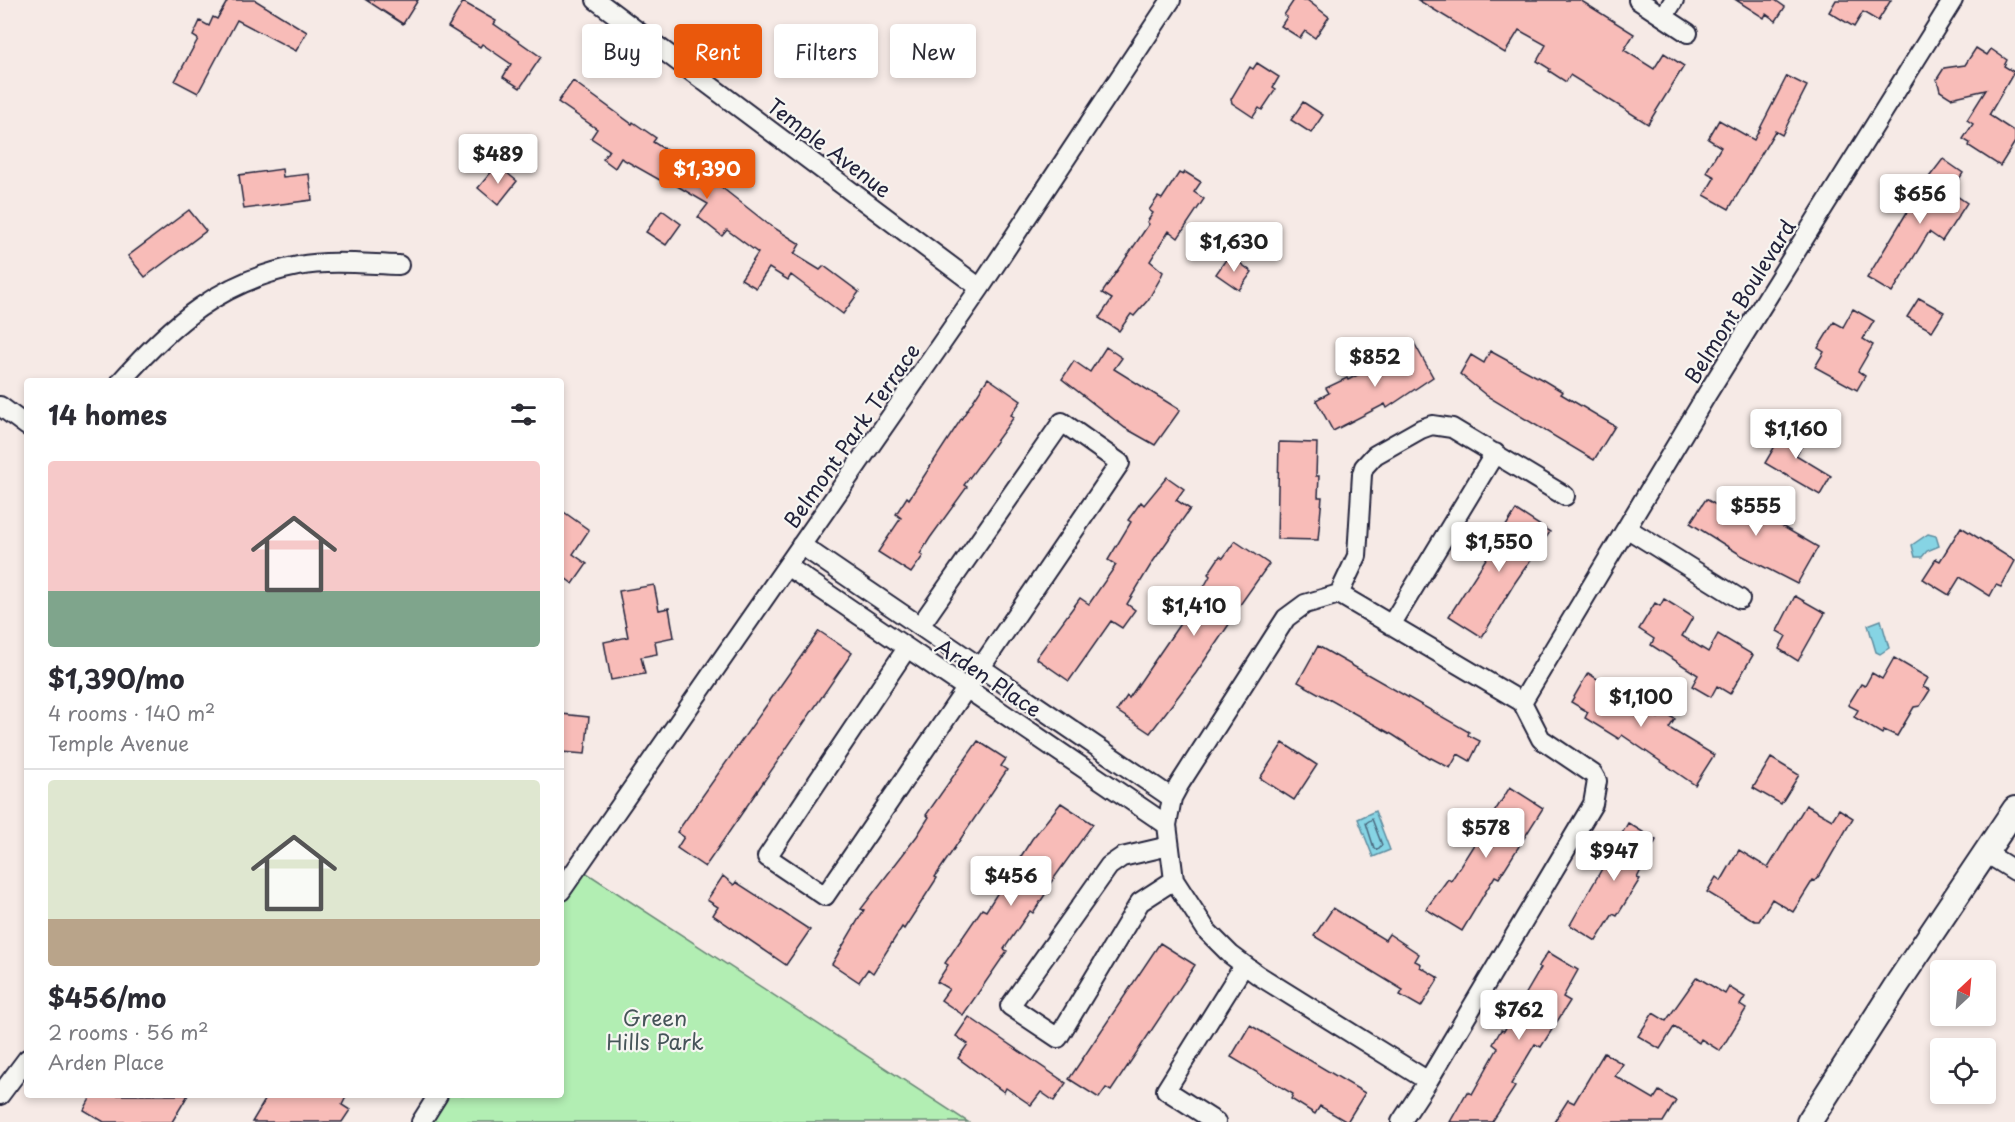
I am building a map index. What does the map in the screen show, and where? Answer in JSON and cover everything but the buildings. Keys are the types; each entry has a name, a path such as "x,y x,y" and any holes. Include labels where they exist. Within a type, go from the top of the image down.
{"main road":[{"path":"1809,1122 1898,983 2015,809"}],"street":[{"name":"Temple Avenue","path":"596,0 980,288"},
{"name":"Belmont Park Terrace","path":"564,880 569,861 787,566 980,288 1171,0"},
{"path":"1638,0 1688,33"},
{"path":"1664,16 1674,0"},
{"name":"Belmont Boulevard","path":"1522,702 1707,394 1953,0"},
{"path":"124,378 179,321 208,300 267,274 299,266 340,263 399,265"},
{"path":"0,406 24,424"},
{"path":"907,648 767,857 825,896 1120,463 1062,422 920,626"},
{"path":"1339,594 1357,556 1362,474 1368,461 1421,429 1432,425 1452,428 1565,496"},
{"path":"1391,625 1495,453"},
{"path":"1628,529 1740,599"},
{"name":"Arden Place","path":"801,545 1172,798"},
{"name":"Arden Place","path":"787,566 1167,825"},
{"path":"1401,1122 1428,1081 1593,804 1597,781 1593,774 1541,739 1522,702 1339,594 1305,604 1286,618 1172,798 1167,825 1174,880 1189,907 1207,931 1244,965 1428,1081"},
{"path":"1168,846 1122,857 1109,866 1010,1006 1058,1038 1140,902 1174,880"},
{"path":"1986,853 2015,871"},
{"path":"1216,1122 1166,1090 1244,965"},
{"path":"0,1095 24,1063"},
{"path":"422,1122 436,1098"}],"green space":[{"name":"Green Hills Park","path":"576,866 968,1122 422,1122 436,1098 564,1098 564,886"}],"water":[{"path":"1928,534 1936,536 1939,546 1927,551 1922,557 1915,557 1912,545"},
{"path":"1881,620 1889,648 1880,654 1876,652 1868,625"},
{"path":"1375,811 1390,850 1373,857 1358,819"}]}
